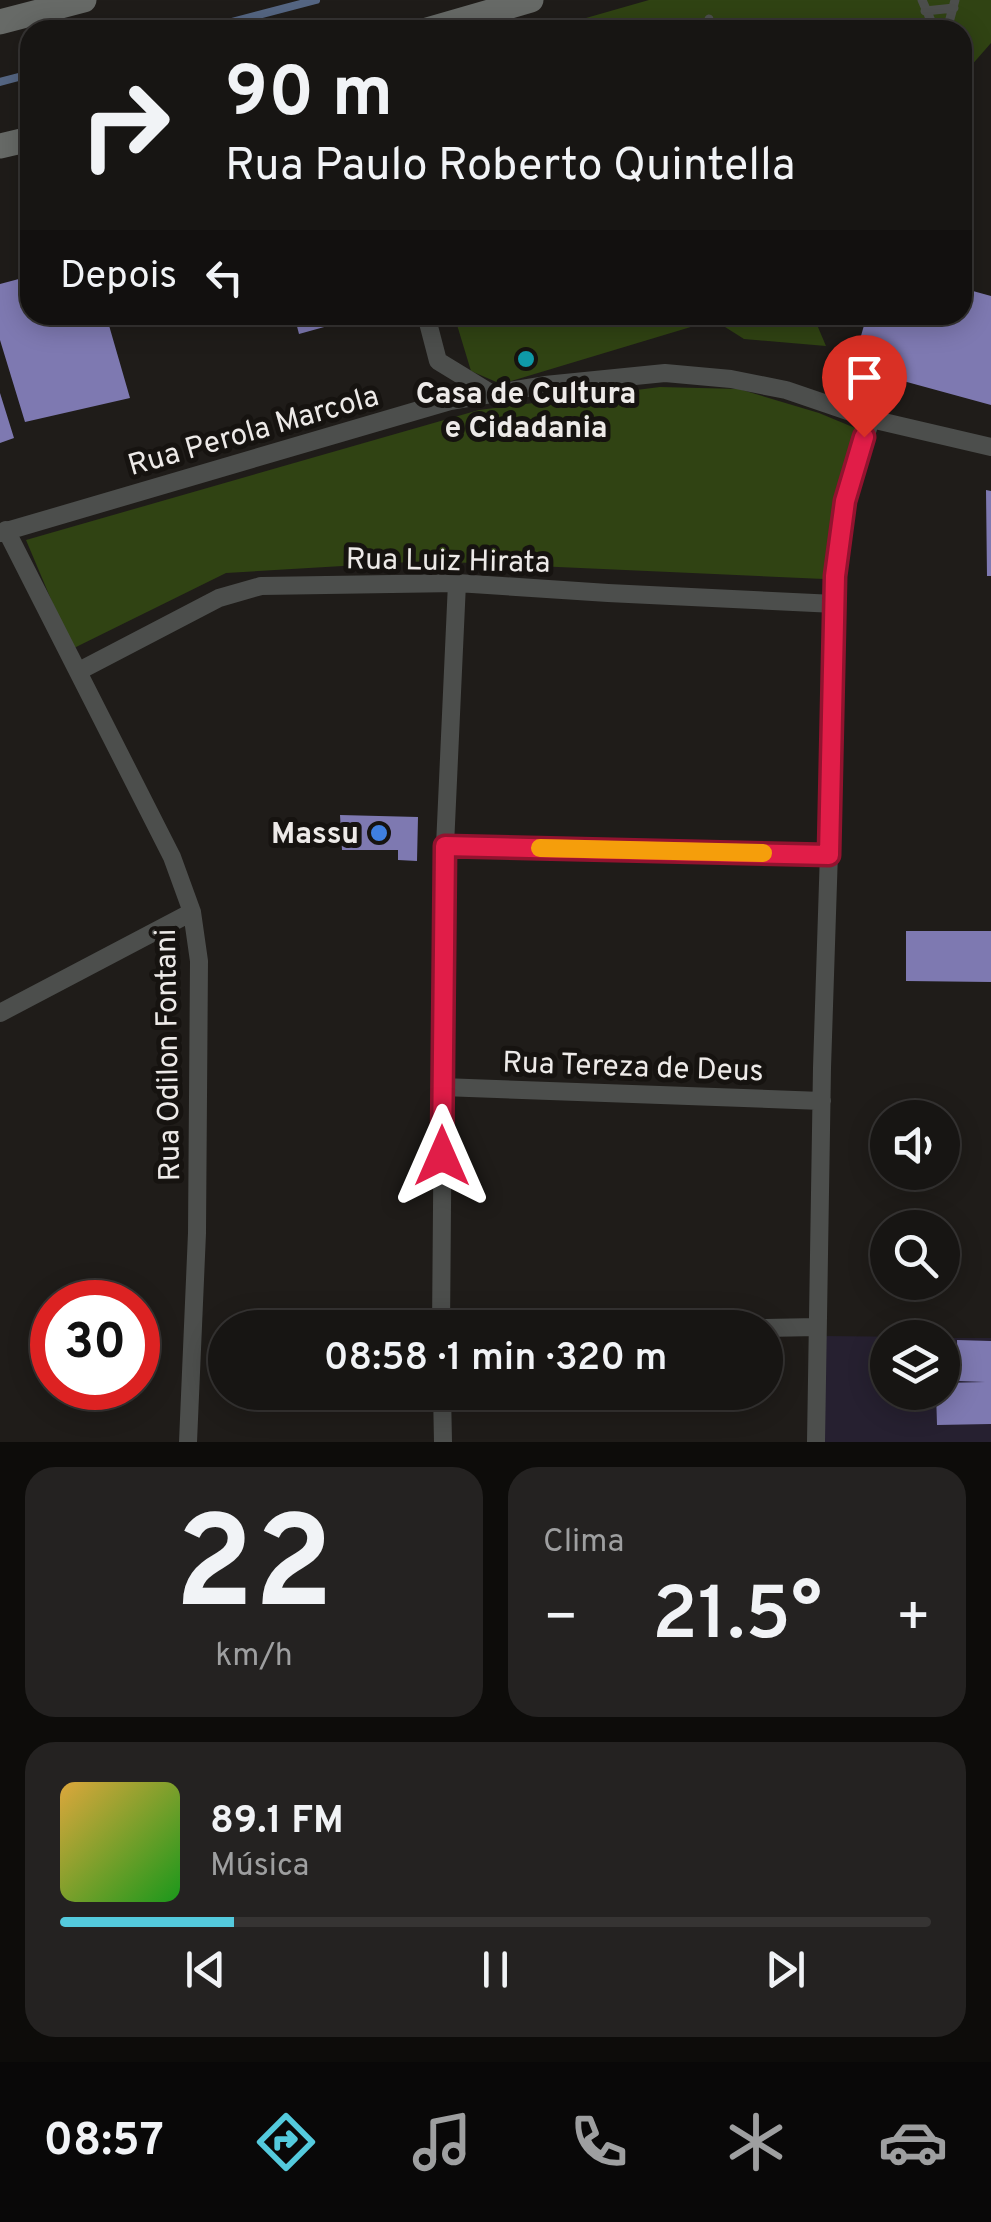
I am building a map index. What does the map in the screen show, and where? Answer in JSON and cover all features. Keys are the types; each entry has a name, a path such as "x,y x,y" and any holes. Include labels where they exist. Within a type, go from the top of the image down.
{"street":[{"path":"0,22 84,0"},
{"path":"462,20 532,0"},
{"path":"429,325 438,361 492,394"},
{"name":"Rua Perola Marcola","path":"3,531 450,402 545,385 665,373 768,386 871,419 991,447"},
{"path":"816,1442 835,576 845,501 871,419"},
{"name":"Rua Odilon Fontani","path":"3,531 79,670 172,856 192,912 200,961 197,1233 188,1442"},
{"path":"441,1310 445,846 457,583"},
{"name":"Rua Luiz Hirata","path":"79,670 219,598 260,586 457,583 834,604"},
{"path":"445,846 829,855"},
{"path":"0,1013 192,912"},
{"name":"Rua Tereza de Deus","path":"442,1087 822,1100"},
{"path":"783,1328 817,1327"},
{"path":"442,1410 443,1442"}],"lane":[{"path":"922,0 930,20"},
{"path":"925,11 955,4"}],"shaded area":[{"path":"823,1336 870,1336 870,1410 960,1410 960,1338 991,1338 991,1442 823,1442"}],"green space":[{"path":"649,0 991,0 991,43 972,65 972,20 579,20"},
{"name":"Casa de Cultura e Cidadania","path":"457,325 697,325 501,384 471,371"},
{"name":"Casa de Cultura e Cidadania","path":"722,325 817,325 826,346 744,339"},
{"path":"660,387 739,389 860,430 824,579 427,561 226,573 72,649 26,540 479,410"}],"building":[{"path":"20,279 20,325 109,325 130,398 25,422 0,340 0,284"},
{"path":"972,291 991,296 991,405 852,367 864,325 972,325"},
{"path":"297,325 331,325 299,334"},
{"path":"0,393 14,438 0,443"},
{"path":"986,490 991,491 991,576 987,576"},
{"name":"Massu","path":"340,815 418,817 417,861 398,860 398,850 342,850"},
{"path":"906,931 991,931 991,982 906,981"},
{"path":"960,1340 991,1341 991,1424 937,1425 937,1410 960,1410 960,1383 985,1382 960,1381"}],"waterway":[{"path":"239,20 316,0"},
{"path":"0,82 20,77"}],"slow traffic":[{"path":"540,848 763,853"}],"place":[{"name":"Casa de Cultura e Cidadania","path":"526,359"},
{"name":"Massu","path":"379,833"}],"route":[{"path":"442,1156 445,846 829,855 835,576 845,501 864,437"}]}
